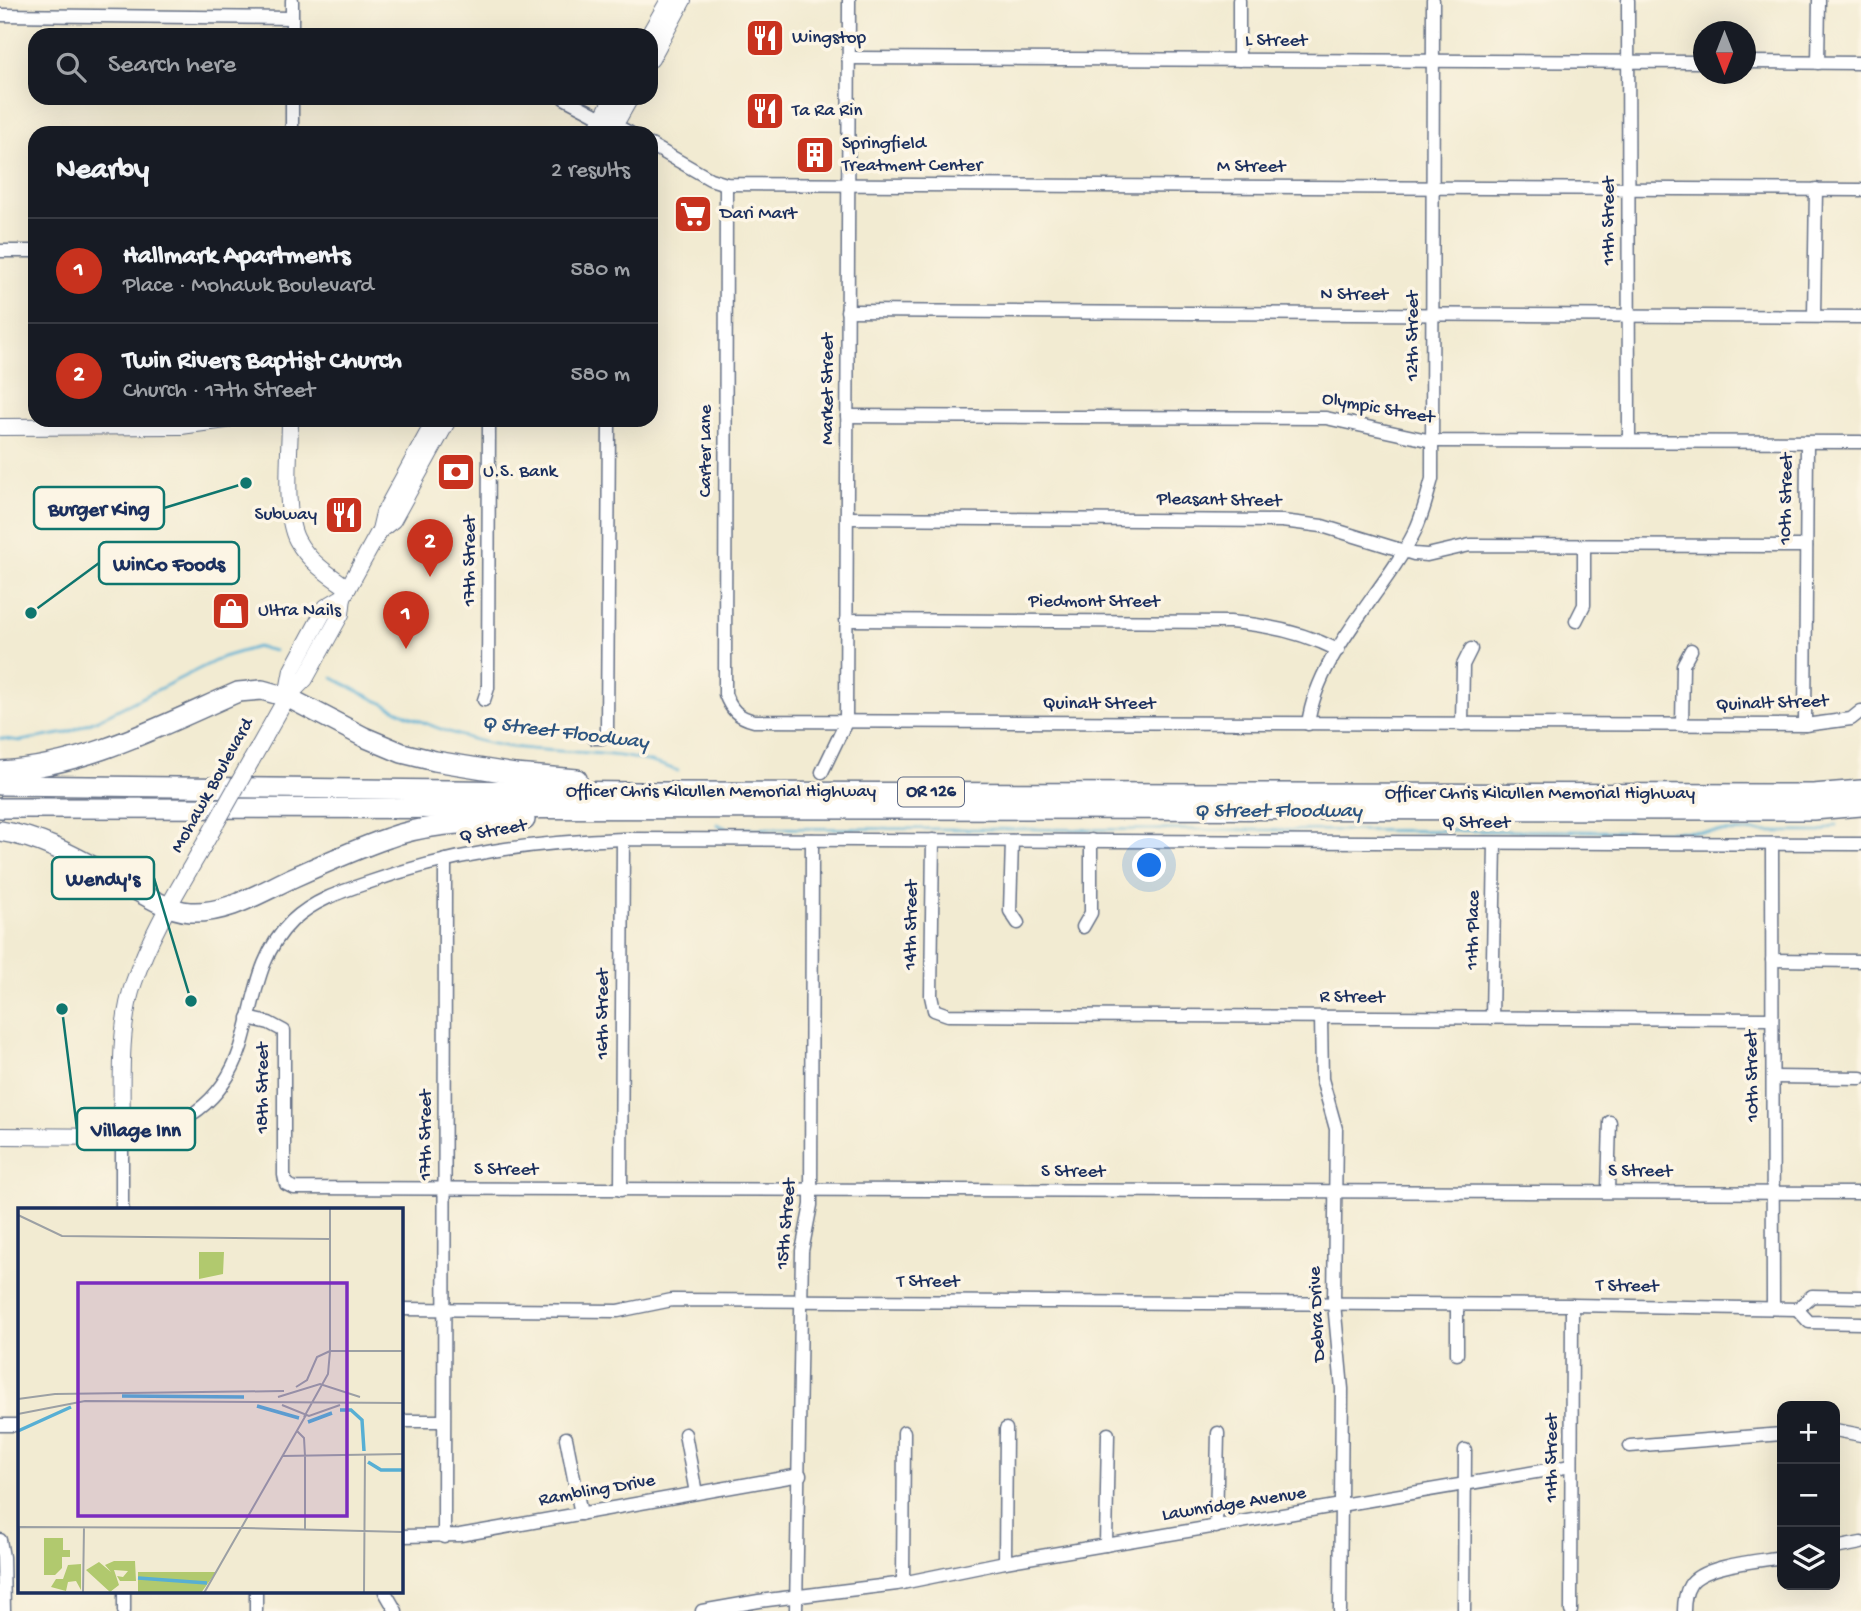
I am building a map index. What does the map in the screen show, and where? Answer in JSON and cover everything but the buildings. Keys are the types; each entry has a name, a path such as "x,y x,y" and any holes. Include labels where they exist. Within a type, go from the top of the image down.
{"highway":[{"path":"0,771 48,765 97,753 237,692 262,690 287,697 364,737 402,753 515,774 601,781 632,792"},
{"name":"Officer Chris Kilcullen Memorial Highway","path":"0,785 632,792 1813,794 1861,790"},
{"name":"Officer Chris Kilcullen Memorial Highway","path":"0,808 1813,810 1861,806"},
{"path":"0,831 60,849 169,908 190,912 213,911 245,901 294,877 390,837 432,828 481,823 595,817 618,808"}],"main road":[{"path":"653,28 669,0"},
{"path":"658,46 683,0"},
{"path":"609,125 612,105"},
{"path":"609,125 625,105"},
{"path":"0,427 28,427"},
{"path":"290,427 290,510 297,539 311,559 345,593"},
{"name":"Mohawk Boulevard","path":"122,1137 127,1012 133,983 155,930 287,697 292,670 326,607 345,593 380,530 384,513 431,427"},
{"name":"Mohawk Boulevard","path":"380,530 393,520 444,427"},
{"path":"0,1136 122,1137"}],"street":[{"path":"292,0 292,28"},
{"name":"Market Street","path":"821,772 846,722 849,0"},
{"path":"1238,0 1239,60"},
{"name":"12th Street","path":"1308,724 1316,690 1338,650 1416,529 1432,479 1433,0"},
{"name":"11th Street","path":"1628,0 1629,441"},
{"path":"1818,62 1819,0"},
{"path":"0,15 292,18"},
{"name":"L Street","path":"848,58 1693,62"},
{"path":"1756,62 1861,63"},
{"path":"292,105 292,126"},
{"path":"576,105 609,125"},
{"name":"M Street","path":"658,149 710,179 726,184 1861,190"},
{"name":"Carter Lane","path":"726,184 725,694 729,706 737,714"},
{"path":"1814,316 1816,189"},
{"path":"0,251 28,251"},
{"name":"N Street","path":"847,311 1861,317"},
{"name":"Olympic Street","path":"847,416 1326,418 1432,441 1861,442"},
{"name":"17th Street","path":"484,700 488,688 489,427"},
{"path":"594,738 602,738 607,734 609,427"},
{"name":"10th Street","path":"1805,725 1807,442"},
{"name":"Pleasant Street","path":"846,518 1303,522 1403,552 1427,555 1470,545 1806,546"},
{"path":"1576,621 1584,605 1584,546"},
{"name":"Piedmont Street","path":"846,620 1230,622 1263,625 1292,632 1338,650"},
{"path":"1462,724 1463,665 1471,649"},
{"path":"1682,725 1683,665 1691,650"},
{"name":"Quinalt Street","path":"737,714 754,722 1805,725 1851,719 1861,711"},
{"name":"Q Street","path":"122,1137 146,1134 183,1121 205,1105 223,1085 242,1046 267,955 292,922 312,905 384,876 445,860 536,844 623,839 1861,844"},
{"name":"16th Street","path":"621,1190 623,839"},
{"name":"15th Street","path":"796,1611 802,1251 811,1205 812,840"},
{"name":"14th Street","path":"933,840 931,996 934,1010"},
{"path":"1083,927 1091,913 1091,840"},
{"path":"1012,841 1010,911 1018,923"},
{"name":"11th Place","path":"1492,1018 1495,843"},
{"name":"10th Street","path":"1772,844 1773,1308"},
{"name":"17th Street","path":"444,1537 445,860"},
{"path":"1772,960 1861,961"},
{"name":"R Street","path":"934,1010 948,1015 1772,1020"},
{"name":"Debra Drive","path":"1321,1017 1322,1079 1335,1129 1334,1303 1342,1388 1340,1611"},
{"name":"18th Street","path":"248,1018 269,1023 284,1031 283,1150 286,1184"},
{"path":"1773,1077 1861,1077"},
{"path":"1608,1191 1610,1122"},
{"path":"122,1137 122,1208"},
{"name":"S Street","path":"286,1184 294,1188 445,1189 1861,1193"},
{"name":"T Street","path":"402,1309 618,1311 672,1300 1334,1303 1797,1309 1812,1296 1861,1297"},
{"path":"1457,1305 1457,1354"},
{"name":"11th Street","path":"1571,1611 1572,1305"},
{"name":"T Street","path":"1797,1309 1809,1322 1861,1323"},
{"path":"402,1421 443,1421"},
{"path":"0,1425 18,1425"},
{"path":"1005,1562 1006,1429"},
{"path":"1840,1431 1861,1435"},
{"path":"903,1583 904,1432"},
{"path":"1216,1527 1217,1433"},
{"path":"685,1434 696,1493"},
{"path":"1106,1545 1108,1434"},
{"path":"1630,1446 1777,1434"},
{"path":"566,1438 581,1514"},
{"path":"1464,1611 1465,1450"},
{"name":"Lawnridge Avenue","path":"702,1611 903,1583 1005,1562 1572,1466"},
{"name":"Rambling Drive","path":"402,1536 444,1537 800,1475"},
{"path":"0,1540 4,1611"},
{"path":"1840,1547 1861,1543"},
{"path":"1684,1611 1684,1598 1690,1583 1700,1575 1714,1569 1777,1558"},
{"path":"386,1594 396,1611"}],"waterway":[{"name":"Q Street Floodway","path":"0,738 20,741 66,733 223,657 257,647 275,651"},
{"name":"Q Street Floodway","path":"333,678 419,720 464,737 511,747 638,759 678,771"},
{"name":"Q Street Floodway","path":"717,824 726,828 1821,832 1836,825"}],"place":[{"name":"Wingstop","path":"765,38"},
{"name":"Ta Ra Rin","path":"765,111"},
{"name":"Springfield Treatment Center","path":"815,155"},
{"name":"Dari Mart","path":"693,214"},
{"name":"U.S. Bank","path":"456,472"},
{"name":"Burger King","path":"246,483"},
{"name":"Subway","path":"344,515"},
{"name":"Twin Rivers Baptist Church","path":"430,577"},
{"name":"Ultra Nails","path":"231,611"},
{"name":"WinCo Foods","path":"31,613"},
{"name":"Hallmark Apartments","path":"406,649"},
{"name":"Wendy's","path":"191,1001"},
{"name":"Village Inn","path":"62,1009"}]}
